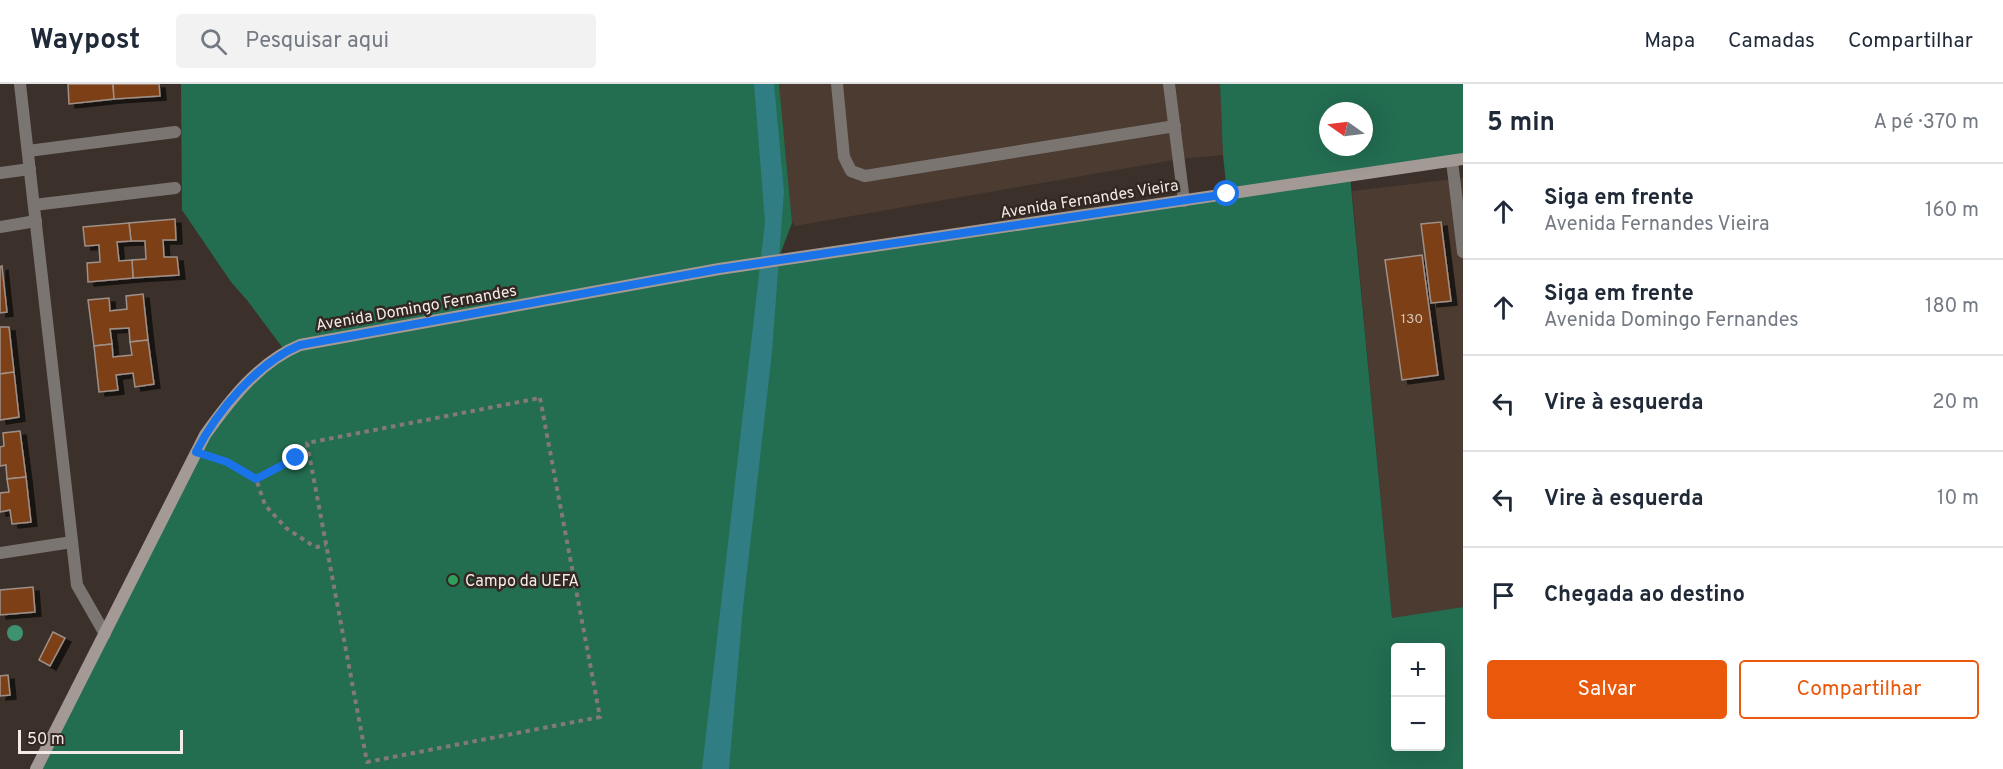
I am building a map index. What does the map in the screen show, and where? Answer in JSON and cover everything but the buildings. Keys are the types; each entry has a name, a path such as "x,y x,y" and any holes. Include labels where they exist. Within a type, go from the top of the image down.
{"main road":[{"name":"Avenida Fernandes Vieira","path":"719,269 1457,160"},
{"name":"Avenida Domingo Fernandes","path":"36,769 205,435 221,412 273,359 300,345 719,269"}],"lane":[{"path":"20,84 77,585 105,634"},
{"path":"837,84 844,157 851,171 865,176 1174,126"},
{"path":"1169,84 1184,201"},
{"path":"28,151 175,132"},
{"path":"1457,160 1463,252"},
{"path":"0,173 30,169"},
{"path":"34,205 176,188"},
{"path":"0,227 36,221"},
{"path":"0,553 72,542"}],"path":[{"path":"540,398 600,717 367,762 326,545 307,443 540,398"},
{"path":"256,479 308,451"},
{"path":"196,452 227,462 256,479 265,505 286,528 312,545 317,547 326,545"}],"shaded area":[{"path":"779,84 1220,84 1223,155 1179,159 795,226 791,219"},
{"path":"1463,178 1463,607 1392,619 1352,191"}],"green space":[{"path":"181,84 779,84 792,223 778,260 1227,194 1220,84 1463,84 1463,159 1350,176 1392,618 1463,607 1463,769 36,769 205,435 285,351 231,282 182,210"}],"water":[{"path":"754,84 774,84 784,191 772,352 743,607 729,769 702,769 765,222"}],"place":[{"name":"Campo da UEFA","path":"453,580"}],"route":[{"path":"296,458 256,479 227,462 196,452 227,404 248,382 273,359 300,345 719,269 1227,194"}]}
